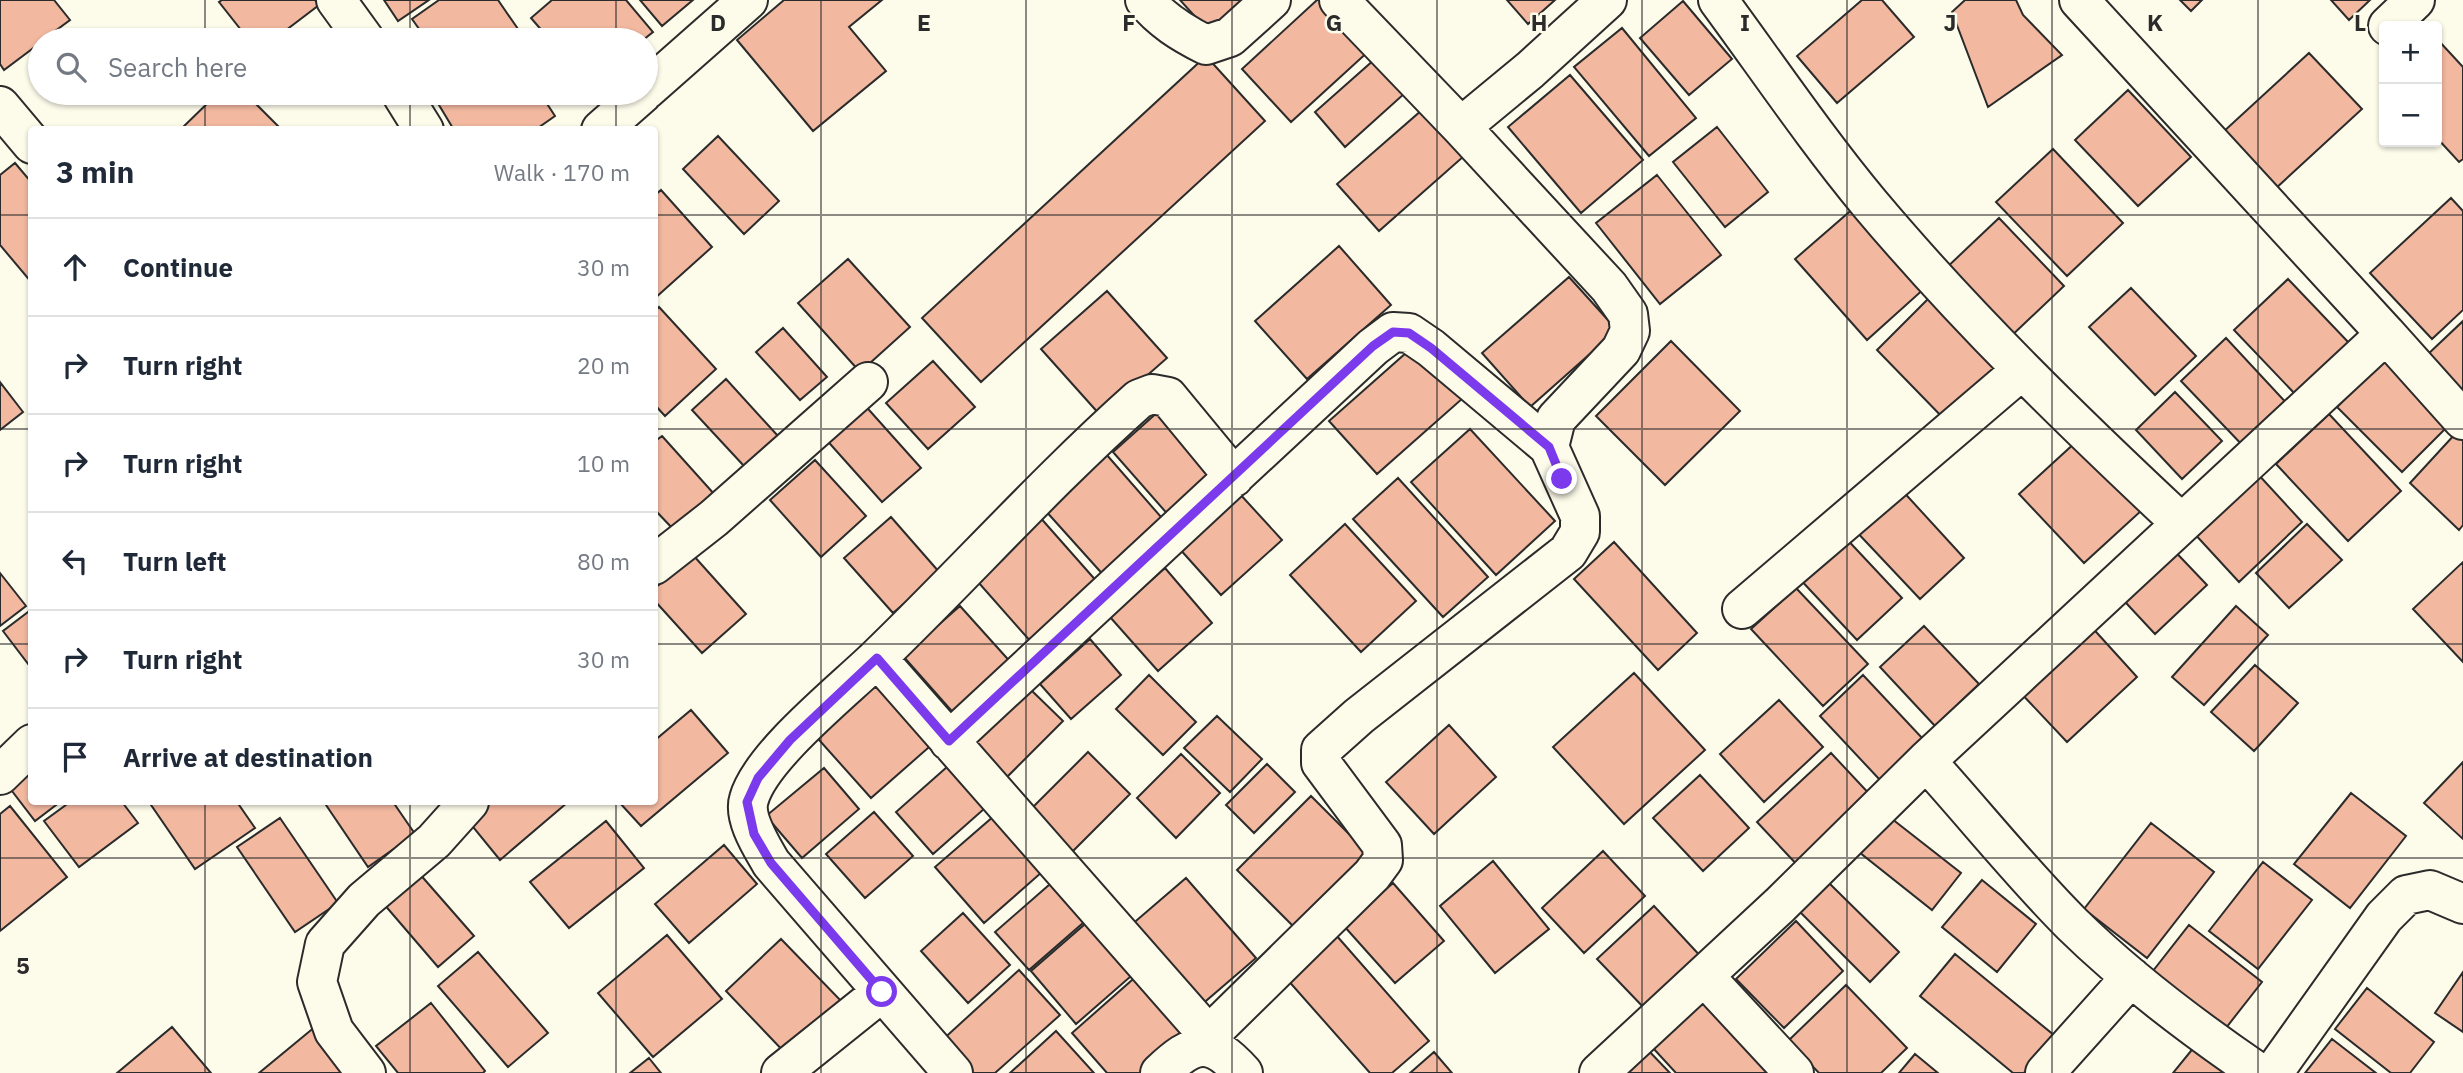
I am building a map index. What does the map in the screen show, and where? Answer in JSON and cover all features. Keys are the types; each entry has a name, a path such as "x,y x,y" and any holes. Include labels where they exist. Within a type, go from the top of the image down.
{"street":[{"path":"337,0 357,28"},
{"path":"658,79 748,0"},
{"path":"1145,0 1155,12 1182,33 1206,45 1230,37 1271,0"},
{"path":"1339,0 1609,287 1628,314 1630,331 1621,350 1556,419 1549,447"},
{"path":"1461,127 1608,0"},
{"path":"1718,0 1870,204 2022,370 2181,523"},
{"path":"2079,0 2463,420"},
{"path":"2393,21 2415,0"},
{"path":"408,105 422,126"},
{"path":"605,126 629,105"},
{"path":"0,106 18,144"},
{"path":"949,741 1373,346 1393,332 1409,333 1431,348 1549,447 1580,516 1580,532 1568,552 1370,707 1321,750 1321,763 1382,845 1383,860 1372,876 1203,1041 1179,1056 1160,1073"},
{"path":"1599,1073 1780,905 1926,761 2386,334"},
{"path":"1742,609 2022,370"},
{"path":"659,552 734,501 868,382"},
{"path":"953,1073 771,863 754,834 747,802 758,778 790,740 877,658 1139,399 1152,394 1168,397 1234,477"},
{"path":"877,658 1203,1041 1243,1073"},
{"path":"0,775 28,748"},
{"path":"1926,761 2071,922 2131,977 2195,1029 2259,1073"},
{"path":"366,1073 334,1031 317,982 326,944 364,900 433,841 466,805"},
{"path":"2273,1073 2385,917 2406,895 2430,890 2463,904"},
{"path":"1704,976 1794,1073"},
{"path":"2045,1073 2131,977"},
{"path":"782,1073 882,992"}],"building":[{"path":"0,0 54,0 70,20 59,28 28,28 28,52 4,70 0,64"},
{"path":"315,0 319,5 289,28 240,28 219,2"},
{"path":"384,0 429,0 398,21"},
{"path":"439,0 498,0 517,28 418,28 412,19"},
{"path":"552,0 626,0 650,28 540,28 531,18"},
{"path":"640,0 693,0 662,26"},
{"path":"784,0 882,0 849,27 886,71 813,131 737,40"},
{"path":"1180,0 1248,0 1210,33"},
{"path":"1317,0 1326,0 1371,49 1291,122 1242,69"},
{"path":"1507,0 1555,0 1528,24"},
{"path":"1862,0 1882,0 1914,37 1837,103 1797,56"},
{"path":"1965,0 2016,0 2023,15 2062,55 1988,107 1952,12"},
{"path":"2180,0 2202,0 2191,11"},
{"path":"2331,0 2370,0 2349,20"},
{"path":"1683,1 1732,59 1689,95 1640,38"},
{"path":"1622,28 1696,118 1649,156 1574,67"},
{"path":"2442,44 2463,67 2463,159 2459,162 2442,143"},
{"path":"2309,53 2362,109 2274,190 2222,133"},
{"path":"1206,56 1265,121 981,382 922,318"},
{"path":"1375,59 1405,93 1345,147 1315,112"},
{"path":"1570,75 1643,160 1581,213 1508,127"},
{"path":"2128,90 2191,157 2138,206 2075,140"},
{"path":"206,105 257,105 278,126 184,126"},
{"path":"439,105 548,105 555,116 541,126 452,126"},
{"path":"1422,110 1464,156 1379,231 1337,184"},
{"path":"1717,127 1768,192 1725,227 1673,162"},
{"path":"718,136 779,201 744,234 683,169"},
{"path":"2053,149 2123,223 2067,276 1996,202"},
{"path":"15,163 28,178 28,278 0,245 0,175"},
{"path":"1657,175 1721,255 1660,304 1596,223"},
{"path":"661,190 712,247 658,295 658,193"},
{"path":"2451,198 2463,211 2463,310 2432,339 2370,273"},
{"path":"1855,207 1926,287 1867,340 1795,259"},
{"path":"1999,218 2064,286 2007,340 1943,271"},
{"path":"1339,246 1391,305 1307,379 1255,321"},
{"path":"848,259 910,327 860,372 798,303"},
{"path":"1569,277 1617,330 1530,407 1482,353"},
{"path":"2288,279 2350,344 2296,395 2234,330"},
{"path":"2131,288 2196,356 2155,395 2089,327"},
{"path":"1107,291 1167,358 1101,416 1041,349"},
{"path":"1936,291 2009,365 1949,424 1877,350"},
{"path":"658,308 716,369 665,416 658,408"},
{"path":"2463,321 2463,394 2426,356"},
{"path":"783,328 827,377 800,400 756,352"},
{"path":"2226,338 2291,408 2247,450 2181,381"},
{"path":"1671,341 1740,411 1665,485 1596,416"},
{"path":"1415,345 1463,398 1377,474 1329,421"},
{"path":"2390,354 2455,419 2402,472 2337,407"},
{"path":"933,361 975,407 928,449 886,403"},
{"path":"726,379 778,436 744,466 692,410"},
{"path":"0,382 23,412 0,430"},
{"path":"2175,392 2222,441 2182,479 2136,430"},
{"path":"861,401 921,468 882,502 823,436"},
{"path":"1160,410 1219,476 1171,518 1113,452"},
{"path":"2329,414 2401,491 2348,541 2276,464"},
{"path":"1470,429 1555,521 1496,575 1411,482"},
{"path":"2456,433 2463,440 2463,525 2459,530 2410,483"},
{"path":"662,436 715,495 675,531 658,513 658,439"},
{"path":"2077,441 2142,510 2084,563 2019,494"},
{"path":"1106,454 1168,525 1107,579 1044,509"},
{"path":"815,460 866,516 821,557 770,500"},
{"path":"2256,472 2302,522 2239,582 2192,531"},
{"path":"1398,478 1488,577 1443,617 1353,519"},
{"path":"1899,487 1964,558 1920,599 1853,528"},
{"path":"1239,493 1282,540 1221,595 1178,547"},
{"path":"1038,515 1099,584 1032,643 971,574"},
{"path":"891,517 940,573 893,613 844,558"},
{"path":"1345,524 1416,601 1361,652 1290,575"},
{"path":"2307,524 2342,560 2289,608 2256,573"},
{"path":"1841,533 1902,598 1857,640 1796,575"},
{"path":"1614,542 1697,633 1658,670 1574,579"},
{"path":"2166,542 2207,585 2155,634 2114,590"},
{"path":"693,555 746,614 702,653 658,604 658,586"},
{"path":"2463,562 2463,662 2413,609"},
{"path":"1165,568 1212,623 1158,671 1110,617"},
{"path":"0,573 26,606 0,626"},
{"path":"1796,588 1868,664 1823,706 1751,629"},
{"path":"960,606 1014,666 957,717 903,656"},
{"path":"2236,606 2268,635 2204,705 2172,677"},
{"path":"28,612 28,664 3,631"},
{"path":"2088,623 2137,677 2067,742 2017,689"},
{"path":"1924,626 1979,684 1935,726 1880,667"},
{"path":"1090,639 1121,675 1071,719 1040,684"},
{"path":"2255,665 2298,703 2254,751 2211,712"},
{"path":"1634,673 1705,750 1624,824 1553,747"},
{"path":"877,675 936,741 871,798 812,732"},
{"path":"1149,675 1196,722 1163,755 1116,709"},
{"path":"1863,675 1923,739 1880,780 1820,716"},
{"path":"1029,688 1063,721 1007,777 973,744"},
{"path":"1779,700 1823,747 1764,802 1720,754"},
{"path":"691,710 728,753 641,826 622,805 658,805 658,738"},
{"path":"1217,716 1262,759 1230,792 1184,748"},
{"path":"1449,725 1496,777 1434,834 1386,782"},
{"path":"1088,752 1130,794 1068,856 1026,814"},
{"path":"1831,753 1875,800 1801,869 1757,822"},
{"path":"1181,754 1220,793 1176,838 1137,798"},
{"path":"28,758 28,805 56,805 35,821 2,778"},
{"path":"956,759 993,801 933,854 896,812"},
{"path":"2463,762 2463,839 2424,803"},
{"path":"1267,764 1295,792 1254,833 1226,805"},
{"path":"824,768 859,809 802,858 766,816"},
{"path":"1700,775 1749,828 1703,871 1653,818"},
{"path":"2351,793 2406,836 2350,908 2294,864"},
{"path":"1311,796 1370,855 1297,930 1237,870"},
{"path":"66,805 124,805 138,823 79,867 44,821"},
{"path":"151,805 239,805 255,828 195,869"},
{"path":"326,805 395,805 415,834 368,867"},
{"path":"486,805 564,805 500,860 473,827"},
{"path":"10,806 67,877 0,931 0,814"},
{"path":"874,812 913,856 865,898 826,854"},
{"path":"1887,815 1961,873 1932,910 1859,852"},
{"path":"994,816 1042,872 984,923 935,867"},
{"path":"280,818 338,903 295,932 237,847"},
{"path":"606,821 644,868 569,928 530,882"},
{"path":"2151,823 2214,872 2147,958 2084,909"},
{"path":"724,845 757,884 689,943 655,904"},
{"path":"1603,851 1645,896 1584,953 1542,908"},
{"path":"1493,861 1549,929 1495,973 1440,906"},
{"path":"2263,862 2312,900 2258,969 2209,931"},
{"path":"418,872 474,936 438,967 383,903"},
{"path":"1057,878 1091,916 1029,970 995,932"},
{"path":"1186,878 1256,958 1200,1006 1130,926"},
{"path":"1982,880 2036,924 1997,972 1942,927"},
{"path":"1393,883 1444,941 1395,983 1344,926"},
{"path":"1829,883 1899,952 1870,982 1800,912"},
{"path":"1654,906 1704,960 1648,1012 1597,959"},
{"path":"963,913 1010,965 968,1003 921,951"},
{"path":"1092,918 1138,970 1076,1024 1031,971"},
{"path":"1796,921 1843,971 1784,1028 1736,979"},
{"path":"2189,925 2262,982 2222,1033 2149,976"},
{"path":"667,935 722,999 653,1057 598,993"},
{"path":"1336,935 1429,1041 1392,1073 1370,1073 1286,978"},
{"path":"781,939 844,1004 789,1057 726,991"},
{"path":"478,952 548,1033 508,1067 438,986"},
{"path":"1955,954 2055,1036 2024,1073 2013,1073 1920,996"},
{"path":"1019,970 1060,1015 995,1073 967,1073 939,1043"},
{"path":"2463,972 2463,1032 2435,1013"},
{"path":"1140,973 1193,1034 1149,1073 1107,1073 1072,1033"},
{"path":"1846,985 1907,1048 1881,1073 1819,1073 1788,1041"},
{"path":"2367,988 2434,1042 2410,1073 2391,1073 2335,1029"},
{"path":"1709,995 1782,1073 1676,1073 1653,1048"},
{"path":"431,1003 485,1071 483,1073 398,1073 376,1046"},
{"path":"316,1026 344,1073 259,1073"},
{"path":"172,1027 211,1073 117,1073"},
{"path":"1056,1031 1094,1073 1010,1073"},
{"path":"2332,1039 2376,1073 2305,1073"},
{"path":"2195,1046 2230,1073 2173,1073"},
{"path":"1646,1048 1670,1073 1621,1073"},
{"path":"1434,1052 1452,1073 1410,1073"},
{"path":"1915,1054 1938,1073 1899,1073"},
{"path":"649,1058 661,1073 630,1073"}],"route":[{"path":"882,992 771,863 754,834 747,802 758,778 790,740 877,658 949,741 1373,346 1393,332 1409,333 1431,348 1549,447 1562,479"}]}
